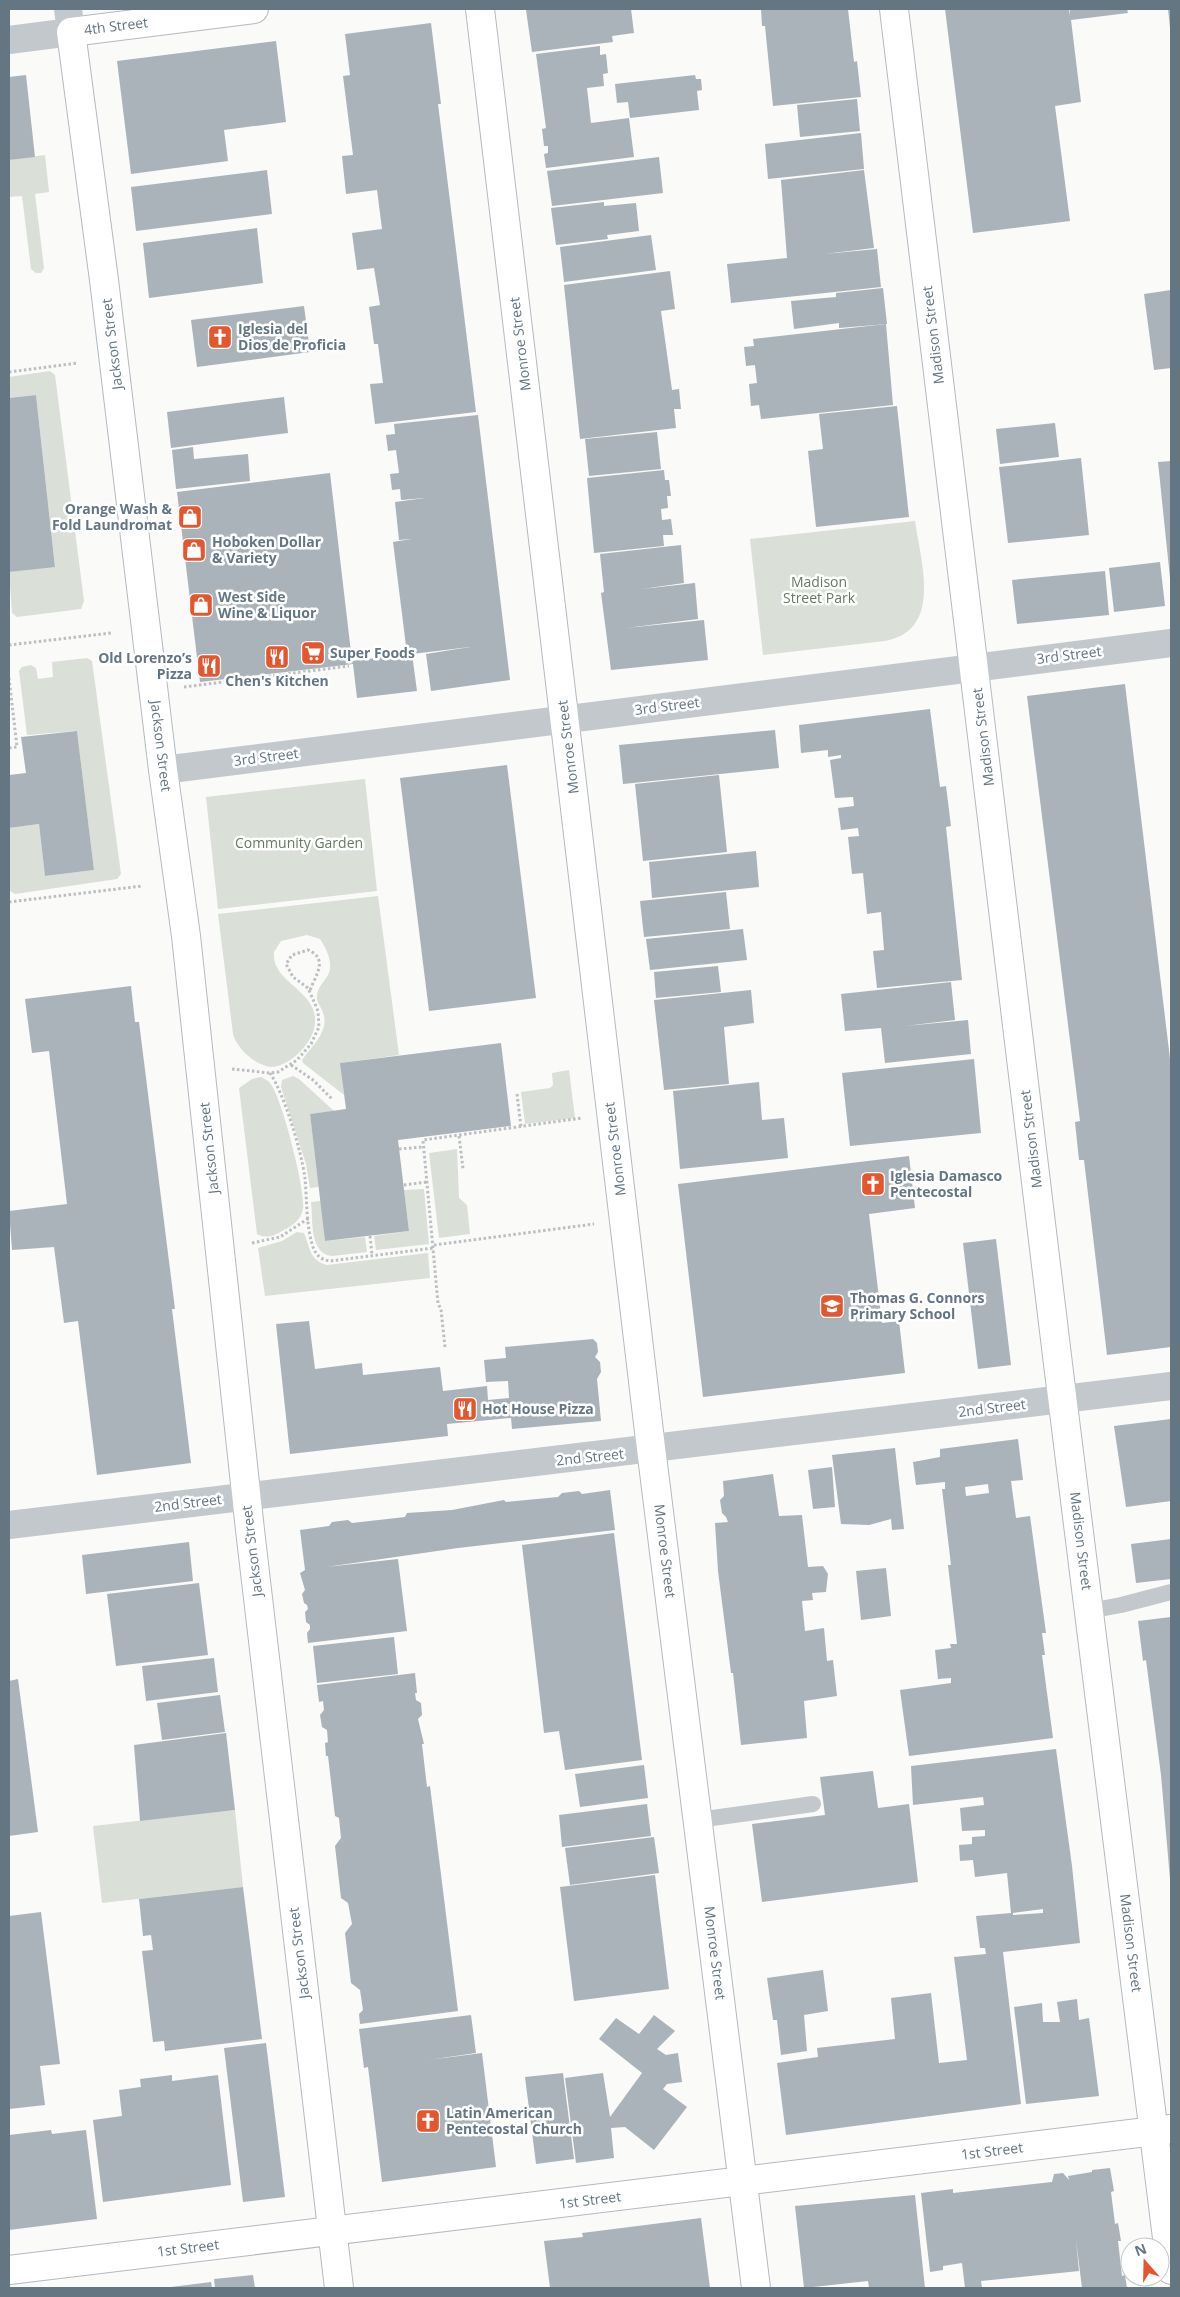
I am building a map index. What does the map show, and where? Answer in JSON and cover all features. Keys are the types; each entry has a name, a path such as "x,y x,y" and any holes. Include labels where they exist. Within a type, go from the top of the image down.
{"street":[{"name":"4th Street","path":"9,40 70,21 254,9"},
{"name":"Monroe Street","path":"480,9 652,1450 756,2288"},
{"name":"Madison Street","path":"894,9 1089,1611 1163,2130 1171,2270"},
{"name":"Jackson Street","path":"70,21 106,290 163,770 187,946 246,1496 339,2288"},
{"name":"3rd Street","path":"163,770 975,666 1171,643"},
{"name":"2nd Street","path":"9,1525 652,1450 1171,1386"},
{"name":"1st Street","path":"9,2270 1163,2130"}],"lane":[{"path":"1089,1611 1171,1592"},
{"path":"698,1820 813,1804"}],"path":[{"path":"9,372 78,363"},
{"path":"9,645 111,633"},
{"path":"182,688 349,666"},
{"path":"9,678 17,747 9,748"},
{"path":"9,902 142,886"},
{"path":"227,1069 240,1068 270,1073 278,1072 291,1065 311,1044 319,1026 318,1011 310,991 293,977 286,964 292,955 308,950 316,954 320,962 319,972 310,991"},
{"path":"291,1065 314,1080 333,1100"},
{"path":"270,1073 280,1094 299,1153 313,1245 321,1258 330,1261 598,1224"},
{"path":"517,1094 521,1127"},
{"path":"445,1347 441,1310 438,1303 423,1140 584,1118"},
{"path":"459,1136 463,1170"},
{"path":"399,1149 423,1147"},
{"path":"404,1185 427,1182"},
{"path":"248,1244 280,1237 309,1218"},
{"path":"370,1236 372,1255"}],"green space":[{"path":"45,155 49,192 35,194 44,268 41,273 36,273 31,269 22,196 9,197 9,160"},
{"path":"50,371 55,375 84,601 81,609 17,617 12,613 9,572 55,566 36,395 9,398 9,377"},
{"name":"Madison Street Park","path":"915,521 921,556 924,593 922,609 915,624 903,634 885,641 763,655 750,539"},
{"path":"87,658 92,661 121,874 117,879 15,894 10,891 9,828 39,824 45,876 94,870 77,731 27,735 19,671 22,667 31,665 36,668 38,679 53,677 52,662"},
{"name":"Community Garden","path":"365,779 377,891 218,909 206,797"},
{"path":"378,896 399,1055 341,1063 344,1095 303,1063 302,1060 322,1032 324,1026 323,1013 317,995 330,970 327,951 320,939 307,935 281,941 274,952 274,956 275,964 281,973 311,1005 315,1022 311,1037 301,1051 279,1066 266,1066 248,1056 238,1045 233,1034 218,914"},
{"path":"569,1070 575,1118 525,1124 521,1092 550,1088 553,1085 552,1073"},
{"path":"293,1076 299,1079 334,1111 310,1114 319,1187 310,1188 306,1164 281,1087 282,1080"},
{"path":"261,1077 270,1083 281,1106 297,1165 303,1199 302,1213 295,1223 267,1237 257,1234 239,1088 252,1079"},
{"path":"457,1149 459,1198 467,1205 470,1234 439,1238 429,1153"},
{"path":"424,1189 429,1244 376,1250 374,1236 409,1231 404,1190"},
{"path":"321,1201 325,1241 365,1237 367,1252 332,1256 325,1254 319,1249 312,1226 311,1202"},
{"path":"297,1232 304,1233 313,1256 321,1263 327,1265 428,1253 430,1278 265,1296 258,1248 282,1241"},
{"path":"235,1810 243,1887 102,1903 93,1826"}],"building":[{"path":"631,9 634,33 612,36 613,42 532,52 526,10"},
{"path":"761,9 848,9 854,62 857,61 861,97 773,106 765,26 762,26"},
{"path":"945,9 1069,9 1070,16 1070,9 1127,9 1128,13 1071,20 1081,102 1055,106 1070,221 973,233"},
{"path":"1168,9 1171,9 1171,28 1170,28"},
{"path":"431,23 441,104 438,104 476,412 375,424 370,384 383,383 378,344 374,344 369,307 380,305 374,268 357,270 352,233 382,229 377,190 346,194 342,156 353,155 343,76 350,75 345,34"},
{"path":"276,41 286,122 224,130 228,161 131,174 117,61"},
{"path":"600,46 600,55 606,54 608,73 603,74 604,86 587,88 591,123 629,118 634,157 546,168 544,154 548,153 548,146 544,146 542,129 546,128 536,54"},
{"path":"26,75 35,157 9,160 9,77"},
{"path":"695,75 696,79 701,79 702,90 697,91 699,110 630,118 628,102 617,103 615,84"},
{"path":"857,99 860,131 800,137 797,105"},
{"path":"861,133 864,169 768,179 765,144"},
{"path":"659,157 663,193 552,206 547,171"},
{"path":"267,170 272,214 136,231 131,187"},
{"path":"864,170 874,248 824,254 877,249 881,287 731,303 727,264 787,258 781,180"},
{"path":"604,202 604,206 636,203 639,231 607,235 608,239 556,245 551,208"},
{"path":"257,228 263,283 149,298 143,243"},
{"path":"651,235 656,270 564,282 560,247"},
{"path":"670,271 675,309 661,311 672,390 679,389 681,409 674,409 676,428 580,439 564,285"},
{"path":"883,288 887,324 839,328 839,323 794,329 791,301 836,297 836,293"},
{"path":"1171,290 1171,368 1154,370 1144,294"},
{"path":"304,306 310,352 197,367 191,320"},
{"path":"886,324 893,405 761,419 759,405 751,406 749,384 757,383 755,365 746,366 744,347 754,346 753,339"},
{"path":"36,395 55,567 9,572 9,398"},
{"path":"284,397 288,433 171,448 167,412"},
{"path":"897,406 909,517 816,527 808,451 823,449 819,414"},
{"path":"478,415 510,680 431,691 426,654 470,647 412,654 417,691 357,698 353,664 200,682 177,492 330,473 352,661 407,654 393,542 411,539 399,540 395,502 425,498 401,500 400,489 392,490 390,474 399,473 396,450 388,451 386,435 395,434 394,424"},
{"path":"1055,423 1059,457 1000,464 996,429"},
{"path":"657,432 661,469 589,476 585,439"},
{"path":"193,447 194,459 248,454 250,481 176,489 172,450"},
{"path":"1081,458 1089,535 1008,543 999,467"},
{"path":"1171,461 1171,577 1170,578 1158,462"},
{"path":"664,470 665,480 669,480 671,496 667,496 668,508 661,509 662,520 671,519 673,535 663,535 664,546 594,553 587,478"},
{"path":"681,545 684,583 642,589 695,583 698,619 626,628 704,620 708,660 611,670 601,593 604,592 600,554"},
{"path":"1160,562 1165,606 1114,612 1109,568"},
{"path":"1105,571 1109,615 1017,624 1012,580"},
{"path":"1125,684 1171,1067 1171,1347 1107,1355 1084,1160 1079,1160 1075,1122 1080,1121 1027,696"},
{"path":"930,709 940,787 946,786 951,826 946,827 962,980 877,988 873,951 884,950 881,912 867,914 863,873 852,874 848,837 859,836 858,828 841,830 838,808 854,806 853,797 835,798 830,760 841,758 841,755 828,757 828,750 801,753 799,725"},
{"path":"775,730 779,768 623,784 619,745"},
{"path":"77,731 94,870 45,876 39,824 9,828 9,775 26,773 21,737"},
{"path":"507,765 536,998 429,1011 400,778"},
{"path":"719,775 727,852 643,861 635,784"},
{"path":"756,851 759,887 652,898 649,862"},
{"path":"726,892 730,929 644,937 640,901"},
{"path":"743,929 747,960 650,970 646,939"},
{"path":"718,966 721,992 656,998 654,972"},
{"path":"951,982 955,1020 905,1026 968,1020 971,1054 885,1063 881,1028 845,1031 841,994"},
{"path":"131,986 135,1022 139,1022 175,1309 172,1309 191,1463 97,1475 78,1321 64,1323 54,1247 12,1250 9,1211 67,1204 49,1051 32,1053 25,999"},
{"path":"751,990 754,1023 724,1027 729,1084 664,1090 654,1000"},
{"path":"501,1043 511,1126 398,1140 409,1231 325,1241 310,1114 346,1109 340,1063"},
{"path":"974,1059 981,1133 850,1146 842,1073"},
{"path":"759,1082 762,1120 784,1118 788,1158 680,1169 673,1091"},
{"name":"Thomas G. Connors Primary School","path":"909,1156 915,1208 869,1214 882,1323 899,1321 905,1373 703,1397 678,1184"},
{"path":"996,1239 1011,1365 978,1369 963,1243"},
{"path":"309,1321 315,1369 362,1363 363,1375 440,1367 443,1391 487,1386 488,1400 509,1398 508,1381 486,1382 484,1360 506,1358 505,1347 593,1339 597,1343 598,1352 595,1357 600,1362 601,1372 597,1379 601,1421 512,1429 511,1418 447,1424 448,1436 290,1454 276,1324"},
{"path":"1171,1419 1171,1501 1126,1507 1114,1426"},
{"path":"1018,1439 1023,1480 1011,1481 1016,1518 1030,1516 1046,1633 1042,1633 1045,1655 1042,1655 1053,1738 909,1756 900,1690 951,1683 951,1678 938,1679 935,1650 951,1648 950,1644 957,1644 948,1565 951,1565 942,1489 945,1489 945,1482 916,1485 913,1462 940,1457 940,1449","holes":["988,1484 989,1493 966,1496 965,1487"]},
{"path":"895,1448 904,1529 892,1530 891,1519 869,1525 841,1524 832,1455"},
{"path":"832,1467 835,1507 813,1509 808,1470"},
{"path":"773,1474 779,1516 802,1515 808,1567 823,1566 828,1574 826,1592 812,1593 813,1600 802,1601 805,1631 824,1628 827,1661 833,1660 837,1696 804,1701 807,1738 741,1745 733,1673 731,1673 718,1571 715,1523 728,1522 722,1513 720,1500 724,1496 723,1481"},
{"path":"610,1490 615,1530 458,1548 326,1567 398,1559 407,1631 308,1643 307,1633 310,1625 306,1622 305,1612 308,1609 302,1594 305,1590 300,1573 305,1570 300,1530 329,1526 332,1522 348,1520 352,1523 405,1517 407,1513 452,1510 504,1500 506,1502 558,1497 562,1493 579,1491 582,1494"},
{"path":"614,1533 642,1760 565,1770 559,1731 544,1733 522,1545"},
{"path":"1171,1539 1171,1579 1136,1583 1131,1544"},
{"path":"189,1542 193,1581 86,1594 82,1555"},
{"path":"886,1568 891,1616 861,1620 856,1571"},
{"path":"199,1583 208,1655 116,1666 107,1594"},
{"path":"1171,1617 1170,1879 1161,1775 1146,1660 1143,1661 1138,1621"},
{"path":"394,1637 398,1674 317,1683 313,1646"},
{"path":"214,1658 218,1692 146,1701 142,1666"},
{"path":"415,1673 416,1700 421,1703 422,1715 418,1719 424,1744 422,1744 427,1787 430,1786 458,2011 360,2024 359,2014 363,2010 360,1990 351,1983 345,1933 352,1924 348,1903 341,1898 335,1846 341,1838 339,1818 335,1816 328,1756 326,1756 327,1730 322,1727 320,1715 324,1710 323,1701 319,1702 317,1685"},
{"path":"18,1679 38,1832 9,1836 9,1681"},
{"path":"220,1695 225,1732 162,1740 157,1703"},
{"path":"226,1733 235,1810 140,1821 134,1745"},
{"path":"1056,1749 1072,1866 1080,1943 1003,1952 1021,2104 786,2135 777,2063 818,2057 817,2048 895,2039 891,1998 931,1993 939,2063 967,2060 954,1957 986,1954 985,1948 980,1948 976,1916 1011,1913 1007,1873 975,1877 973,1860 960,1861 959,1845 972,1844 972,1837 985,1836 985,1830 962,1831 960,1808 984,1805 983,1797 913,1805 911,1766","holes":["1043,1909 1043,1913 1013,1915 1013,1913"]},
{"path":"644,1765 648,1798 580,1807 575,1774"},
{"path":"873,1771 878,1808 909,1804 918,1882 762,1902 752,1824 825,1815 820,1777"},
{"path":"647,1804 651,1836 562,1847 559,1815"},
{"path":"654,1837 659,1873 570,1885 565,1848"},
{"path":"655,1875 669,1989 574,2001 560,1887"},
{"path":"243,1887 262,2039 165,2051 164,2041 153,2042 142,1951 153,1950 151,1935 143,1936 139,1899"},
{"path":"41,1912 60,2064 40,2066 45,2105 9,2109 9,1916"},
{"path":"823,1970 828,2011 804,2015 807,2051 781,2055 777,2020 773,2020 767,1978"},
{"path":"1077,1999 1079,2020 1089,2018 1099,2096 1026,2104 1014,2007 1042,2003 1043,2022 1060,2022 1057,2002"},
{"path":"471,2015 476,2053 428,2060 482,2053 496,2167 382,2182 368,2067 364,2068 359,2029"},
{"path":"654,2015 675,2031 657,2049 666,2055 678,2053 682,2082 667,2084 663,2089 687,2107 654,2150 625,2127 611,2128 614,2158 576,2163 565,2078 603,2073 610,2117 642,2073 599,2039 616,2018 639,2034"},
{"path":"266,2043 285,2197 243,2202 224,2048"},
{"path":"563,2073 574,2159 536,2164 525,2077"},
{"path":"172,2075 172,2081 218,2075 231,2185 103,2202 93,2120 122,2116 119,2090 141,2087 140,2079"},
{"path":"51,2130 52,2134 86,2130 97,2219 9,2230 9,2135"},
{"path":"1110,2168 1114,2191 1111,2192 1115,2224 1118,2223 1120,2237 1120,2241 1118,2241 1120,2287 1127,2288 1082,2288 1076,2240 1079,2271 981,2281 982,2288 965,2288 962,2263 943,2266 943,2270 930,2272 921,2193 953,2189 953,2193 1052,2182 1054,2174 1063,2173 1069,2180 1068,2176 1092,2172 1092,2170"},
{"path":"915,2195 925,2288 869,2288 868,2281 804,2288 795,2206"},
{"path":"701,2218 710,2288 550,2288 544,2241 583,2237 582,2233"},
{"path":"253,2275 255,2288 215,2288 214,2279"},
{"path":"211,2282 212,2288 171,2288 171,2287"}],"place":[{"name":"Iglesia del Dios de Proficia","path":"220,337"},
{"name":"Orange Wash & Fold Laundromat","path":"190,517"},
{"name":"Hoboken Dollar & Variety","path":"194,550"},
{"name":"West Side Wine & Liquor","path":"201,605"},
{"name":"Super Foods","path":"313,653"},
{"name":"Chen's Kitchen","path":"277,657"},
{"name":"Old Lorenzo’s Pizza","path":"209,666"},
{"name":"Iglesia Damasco Pentecostal","path":"873,1184"},
{"name":"Thomas G. Connors Primary School","path":"832,1306"},
{"name":"Hot House Pizza","path":"465,1409"},
{"name":"Latin American Pentecostal Church","path":"428,2121"}]}
